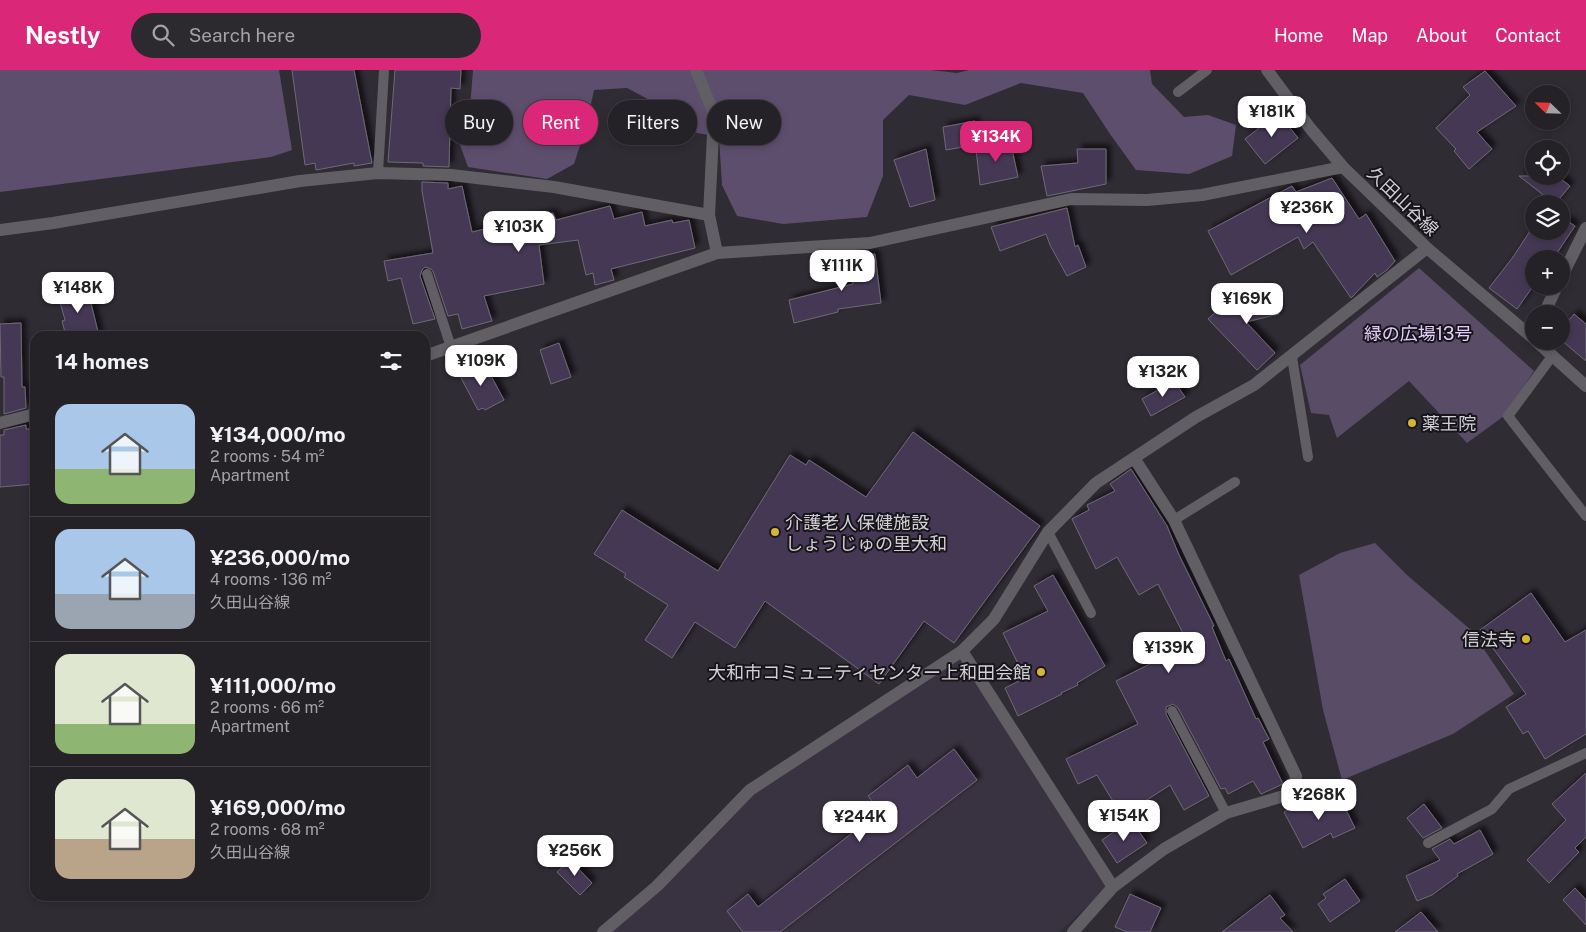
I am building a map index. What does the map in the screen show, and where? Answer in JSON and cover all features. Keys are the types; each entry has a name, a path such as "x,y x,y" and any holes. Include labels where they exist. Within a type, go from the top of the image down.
{"street":[{"path":"696,70 714,114 709,215 717,253"},
{"name":"久田山谷線","path":"1267,70 1310,128 1343,167 1427,248 1525,330"},
{"path":"430,354 717,253 870,243 1071,199 1147,200 1202,195 1343,167"},
{"path":"0,230 53,223 300,181 378,173 450,176 554,187 709,215"},
{"path":"1570,260 1586,228"},
{"path":"603,932 657,886 750,790 962,651 994,619 1048,532 1096,483 1196,417 1254,385 1292,357 1427,248"},
{"name":"久田山谷線","path":"1547,350 1586,386"},
{"path":"0,422 30,415"},
{"path":"1073,932 1113,887 1164,849 1226,813 1294,793 1296,776 1174,520 1134,458"},
{"path":"962,651 1113,887"}],"lane":[{"path":"378,173 384,70"},
{"path":"1178,92 1207,70"},
{"path":"427,274 451,347"},
{"path":"1553,355 1508,416 1586,516"},
{"path":"1292,357 1308,457"},
{"path":"1174,520 1235,482"},
{"path":"1048,532 1091,613"},
{"path":"1172,711 1226,813"},
{"path":"1428,843 1492,809 1509,789 1586,753"}],"shaded area":[{"path":"0,70 279,70 292,150 271,157 0,192"},
{"path":"473,70 931,70 957,73 969,70 1150,70 1152,84 1184,117 1208,115 1236,125 1232,156 1189,174 1136,170 1083,93 1021,83 965,105 909,95 883,120 883,176 867,217 783,224 737,216 722,185 720,145 781,145 781,100 707,100 707,135 697,133 697,100 650,100 627,88 594,90 592,100 523,100 523,145 580,145 574,164 547,179 468,167 460,145 513,145 513,100 471,100"},
{"path":"962,654 1110,886 1059,932 612,932 752,792"}],"green space":[{"name":"緑の広場13号","path":"1419,268 1534,371 1504,416 1467,443 1409,381 1337,438 1329,415 1311,413 1300,365"},
{"path":"1375,543 1407,575 1471,630 1514,694 1453,734 1342,780 1323,710 1299,575 1340,553"}],"building":[{"path":"292,70 354,70 372,163 354,166 354,163 316,170 315,163 305,165"},
{"path":"395,70 461,70 460,89 451,88 451,100 445,100 445,145 450,145 449,167 423,166 423,163 388,162"},
{"path":"1485,71 1516,106 1477,132 1492,149 1469,169 1454,151 1456,149 1436,128 1470,95 1463,87"},
{"path":"1278,113 1298,138 1265,164 1245,139"},
{"path":"975,121 980,144 946,150 943,127"},
{"path":"1010,140 1018,177 980,185 976,149"},
{"path":"926,149 935,200 910,207 894,160"},
{"path":"1077,149 1106,149 1106,184 1047,196 1041,166 1078,163"},
{"path":"1332,178 1359,219 1366,214 1395,261 1387,270 1377,277 1375,273 1351,298 1313,242 1304,249 1298,237 1231,275 1208,231 1292,186 1296,192"},
{"path":"422,182 448,183 448,189 462,186 472,232 553,213 556,220 610,206 614,219 642,212 645,226 672,220 673,223 689,220 695,248 611,269 614,280 595,285 593,273 586,275 578,240 539,245 544,284 484,296 492,321 462,329 458,314 448,316 433,271 425,267 420,276 435,319 413,324 401,278 388,281 384,261 433,253"},
{"path":"1531,185 1570,186 1562,195 1543,195"},
{"path":"1067,208 1075,247 1078,245 1086,267 1067,276 1046,234 1000,251 991,227"},
{"path":"1570,223 1575,226 1570,234"},
{"path":"1525,239 1566,240 1559,250 1525,250 1525,295 1527,295 1517,309 1489,288"},
{"path":"875,254 881,303 838,309 838,312 794,323 789,300 853,284 850,255"},
{"path":"87,287 98,331 65,331 62,321 65,320 58,295"},
{"path":"1269,289 1279,314 1246,322 1275,353 1257,370 1208,319 1224,304"},
{"path":"1574,314 1586,324 1586,361 1570,348 1570,319"},
{"path":"21,323 22,387 25,387 26,408 4,414 4,377 1,377 0,324"},
{"path":"559,343 571,377 551,384 540,350"},
{"path":"483,361 504,400 485,410 483,408 478,410 459,374"},
{"path":"1174,381 1185,397 1151,416 1142,399"},
{"path":"26,425 26,429 30,429 30,484 0,487 0,435 4,435 4,430"},
{"path":"913,432 1040,526 954,643 924,621 879,684 765,601 735,648 695,622 672,658 645,640 668,605 624,577 626,574 594,554 622,510 718,571 790,455 806,465 809,460 866,497"},
{"path":"1131,469 1167,526 1214,626 1212,627 1226,661 1229,659 1256,719 1258,718 1269,739 1263,742 1283,784 1261,794 1253,781 1228,794 1225,788 1221,789 1178,708 1173,704 1166,707 1166,714 1209,796 1184,810 1170,785 1122,816 1097,775 1078,784 1066,759 1138,724 1116,681 1150,664 1148,660 1187,641 1158,584 1139,595 1117,557 1096,569 1072,519 1089,510 1087,505 1115,491 1110,484"},
{"path":"1053,575 1105,666 1077,683 1078,685 1018,716 1005,688 1025,678 1003,633 1048,611 1034,586"},
{"path":"1531,593 1565,642 1586,630 1586,734 1545,759 1528,731 1523,734 1506,707 1526,694 1480,630"},
{"path":"954,749 977,780 780,932 743,932 727,911 748,894 758,907 880,811 868,796 908,765 917,778"},
{"path":"1586,773 1586,837 1575,848 1579,852 1549,883 1527,860 1566,820 1552,804"},
{"path":"1340,798 1355,828 1333,838 1331,833 1303,848 1284,812 1308,800 1313,811"},
{"path":"1424,804 1442,828 1423,838 1407,818"},
{"path":"1131,820 1147,843 1117,863 1102,840"},
{"path":"1480,830 1493,854 1457,874 1458,876 1432,895 1417,901 1406,876 1440,860 1432,849 1450,839 1454,844"},
{"path":"570,860 592,883 580,895 557,872"},
{"path":"1345,879 1360,901 1330,922 1318,904 1326,898 1323,894"},
{"path":"1575,888 1586,900 1586,925 1563,900"},
{"path":"1130,894 1161,908 1150,932 1127,932 1115,927"},
{"path":"1270,895 1285,915 1280,918 1293,932 1222,932"},
{"path":"1421,912 1438,932 1395,932"}],"place":[{"name":"薬王院","path":"1412,423"},
{"name":"介護老人保健施設 しょうじゅの里大和","path":"775,532"},
{"name":"信法寺","path":"1526,639"},
{"name":"大和市コミュニティセンター上和田会館","path":"1041,672"}]}
